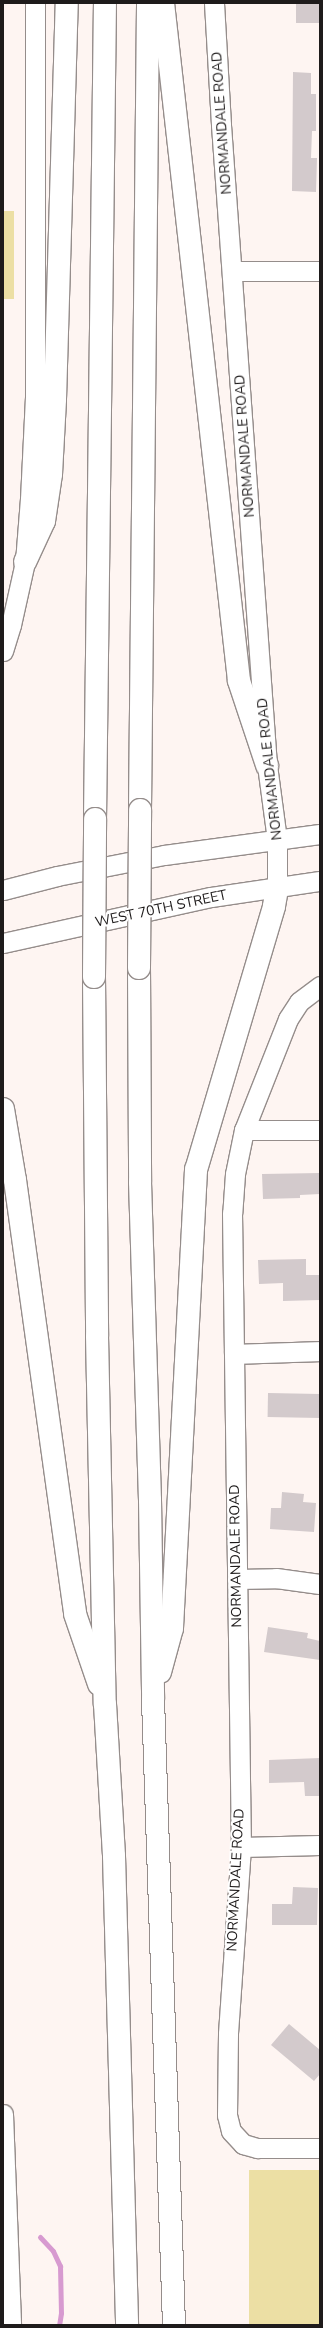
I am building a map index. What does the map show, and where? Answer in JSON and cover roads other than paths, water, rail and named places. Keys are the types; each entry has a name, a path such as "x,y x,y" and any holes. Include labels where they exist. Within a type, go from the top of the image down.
{"highway":[{"path":"25,562 44,521 51,474 55,399 67,3"},
{"path":"105,3 94,977 97,1336 105,1704 114,1856 127,2325"},
{"path":"148,3 140,810 140,1182 150,1492 153,1699 174,2325"},
{"path":"163,3 239,681 268,765"},
{"path":"153,1699 172,1628 196,1170 274,906 277,889"},
{"path":"3,1109 15,1180 74,1614 105,1704"}],"street":[{"path":"3,651 11,626 25,562 35,396 35,3"},
{"name":"NORMANDALE ROAD","path":"214,3 268,765 277,840 277,889"},
{"path":"233,271 320,271"},
{"path":"3,890 56,876 164,855 320,834"},
{"name":"WEST 70TH STREET","path":"3,943 211,897 277,889 320,881"},
{"name":"NORMANDALE ROAD","path":"320,986 300,1002 288,1019 244,1130 235,1174 232,1213 241,1847 228,2026 227,2115 232,2131 243,2144 257,2148 320,2148"},
{"path":"244,1130 320,1130"},
{"path":"234,1354 320,1351"},
{"path":"237,1579 276,1578 320,1584"},
{"path":"241,1847 320,1845"},
{"path":"3,2114 11,2325"}],"waterway":[{"path":"40,2237 53,2251 60,2266 61,2313 59,2325"}]}
